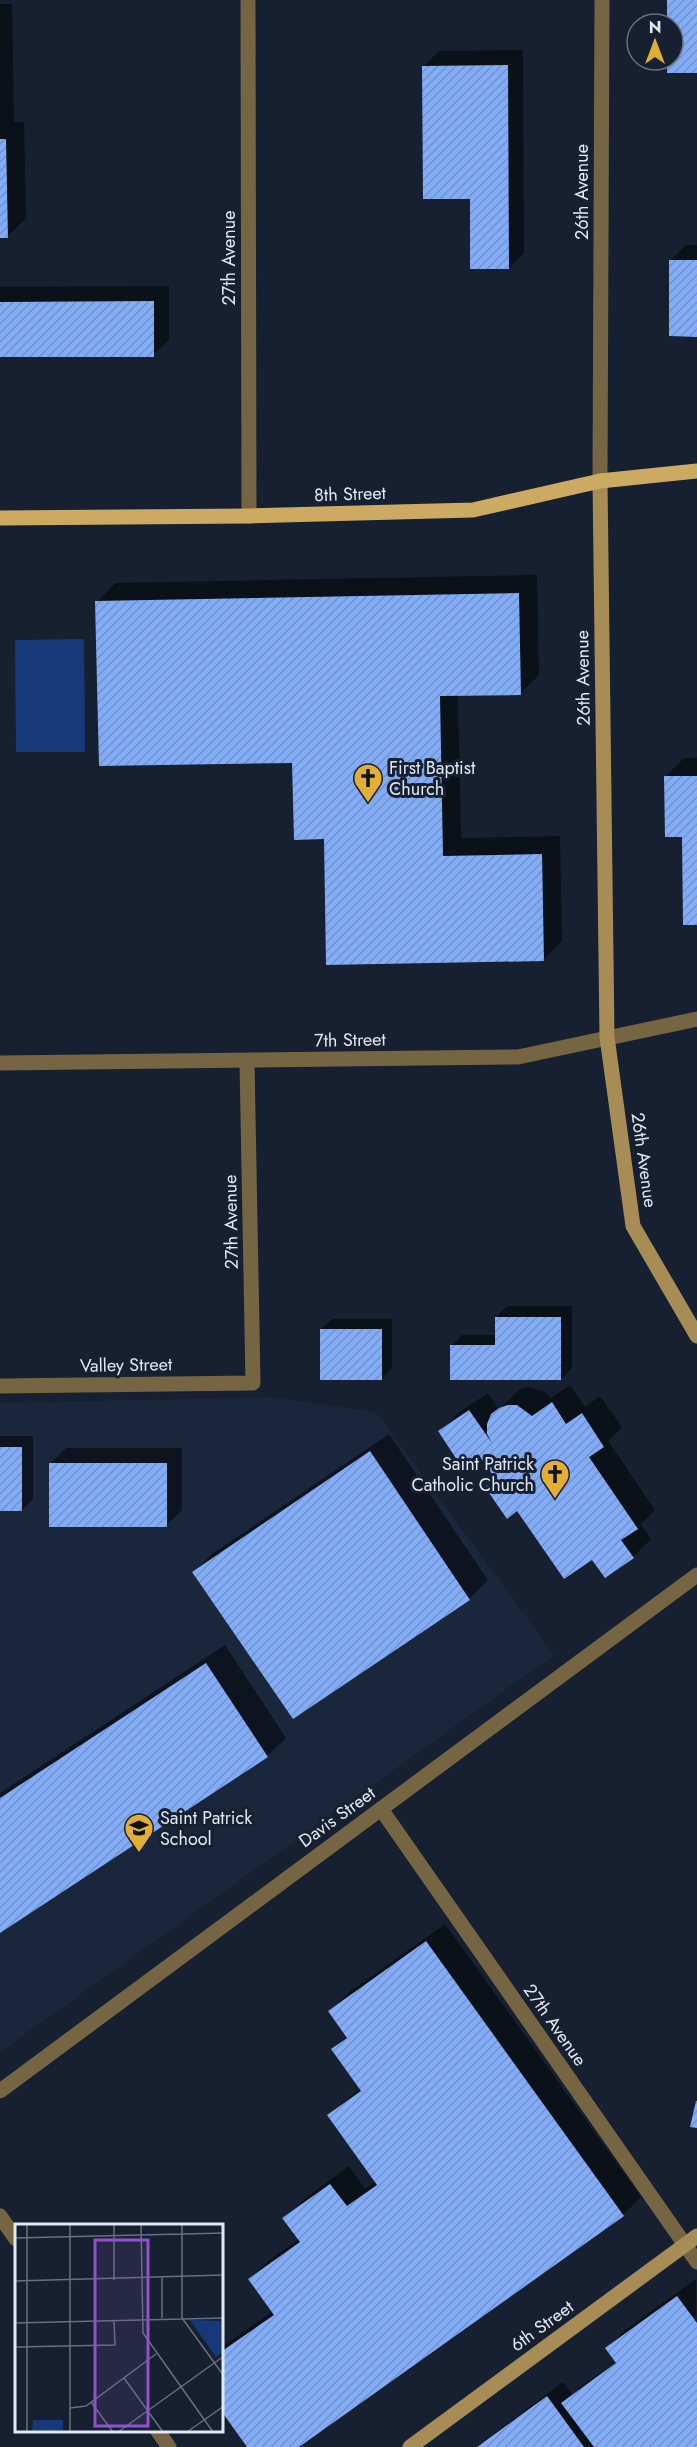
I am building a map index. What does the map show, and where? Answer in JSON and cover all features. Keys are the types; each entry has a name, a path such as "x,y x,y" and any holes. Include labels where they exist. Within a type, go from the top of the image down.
{"main road":[{"name":"8th Street","path":"0,518 249,516 473,510 600,481 697,471"}],"street":[{"name":"27th Avenue","path":"248,0 249,516"},
{"name":"26th Avenue","path":"602,0 600,481 608,1037 633,1226 697,1336"},
{"name":"7th Street","path":"0,1063 518,1057 697,1019"},
{"name":"27th Avenue","path":"247,1061 253,1383"},
{"name":"Valley Street","path":"0,1386 253,1383"},
{"name":"Davis Street","path":"0,2091 697,1575"},
{"name":"27th Avenue","path":"381,1809 691,2241 697,2262"},
{"path":"0,2216 15,2238"},
{"name":"6th Street","path":"410,2447 691,2241"},
{"path":"158,2432 169,2447"}],"shaded area":[{"path":"84,639 85,752 16,752 15,640"},
{"name":"Saint Patrick School","path":"271,1397 376,1412 554,1655 0,2052 0,1403"}],"building":[{"path":"667,0 697,0 697,73 667,73 685,72 685,12 667,12"},
{"path":"508,65 509,269 470,269 470,199 423,199 422,66"},
{"path":"0,139 6,139 8,238 0,238"},
{"path":"669,260 697,260 697,337 669,336"},
{"path":"154,301 154,357 0,357 0,302"},
{"name":"First Baptist Church","path":"519,593 521,695 440,696 443,856 542,854 544,961 326,965 324,839 294,840 292,763 99,766 95,601"},
{"path":"664,776 697,776 697,925 683,925 682,837 665,837"},
{"path":"495,1317 561,1317 561,1380 450,1380 450,1345 495,1345"},
{"path":"320,1329 382,1329 382,1380 320,1380"},
{"name":"Saint Patrick Catholic Church","path":"552,1402 566,1424 582,1413 604,1447 589,1457 638,1529 621,1540 634,1558 605,1578 592,1560 564,1579 517,1511 507,1519 485,1487 496,1480 478,1454 461,1466 438,1431 469,1410 492,1443 487,1434 487,1424 491,1414 499,1408 517,1405 532,1416"},
{"path":"0,1447 22,1447 22,1511 0,1511"},
{"path":"370,1451 470,1600 293,1719 192,1572"},
{"path":"49,1463 167,1463 167,1527 49,1527"},
{"path":"206,1663 268,1757 0,1933 0,1798"},
{"path":"426,1941 624,2216 299,2447 247,2447 224,2415 224,2350 274,2315 248,2279 300,2242 282,2218 330,2184 347,2206 377,2185 327,2115 361,2091 331,2049 347,2038 328,2011"},
{"path":"697,2101 697,2128 690,2127"},
{"path":"677,2296 697,2323 697,2447 594,2447 561,2403 616,2363 605,2348"},
{"path":"547,2396 584,2447 477,2447"}],"place":[{"name":"First Baptist Church","path":"368,804"},
{"name":"Saint Patrick Catholic Church","path":"555,1500"},
{"name":"Saint Patrick School","path":"139,1854"}]}
